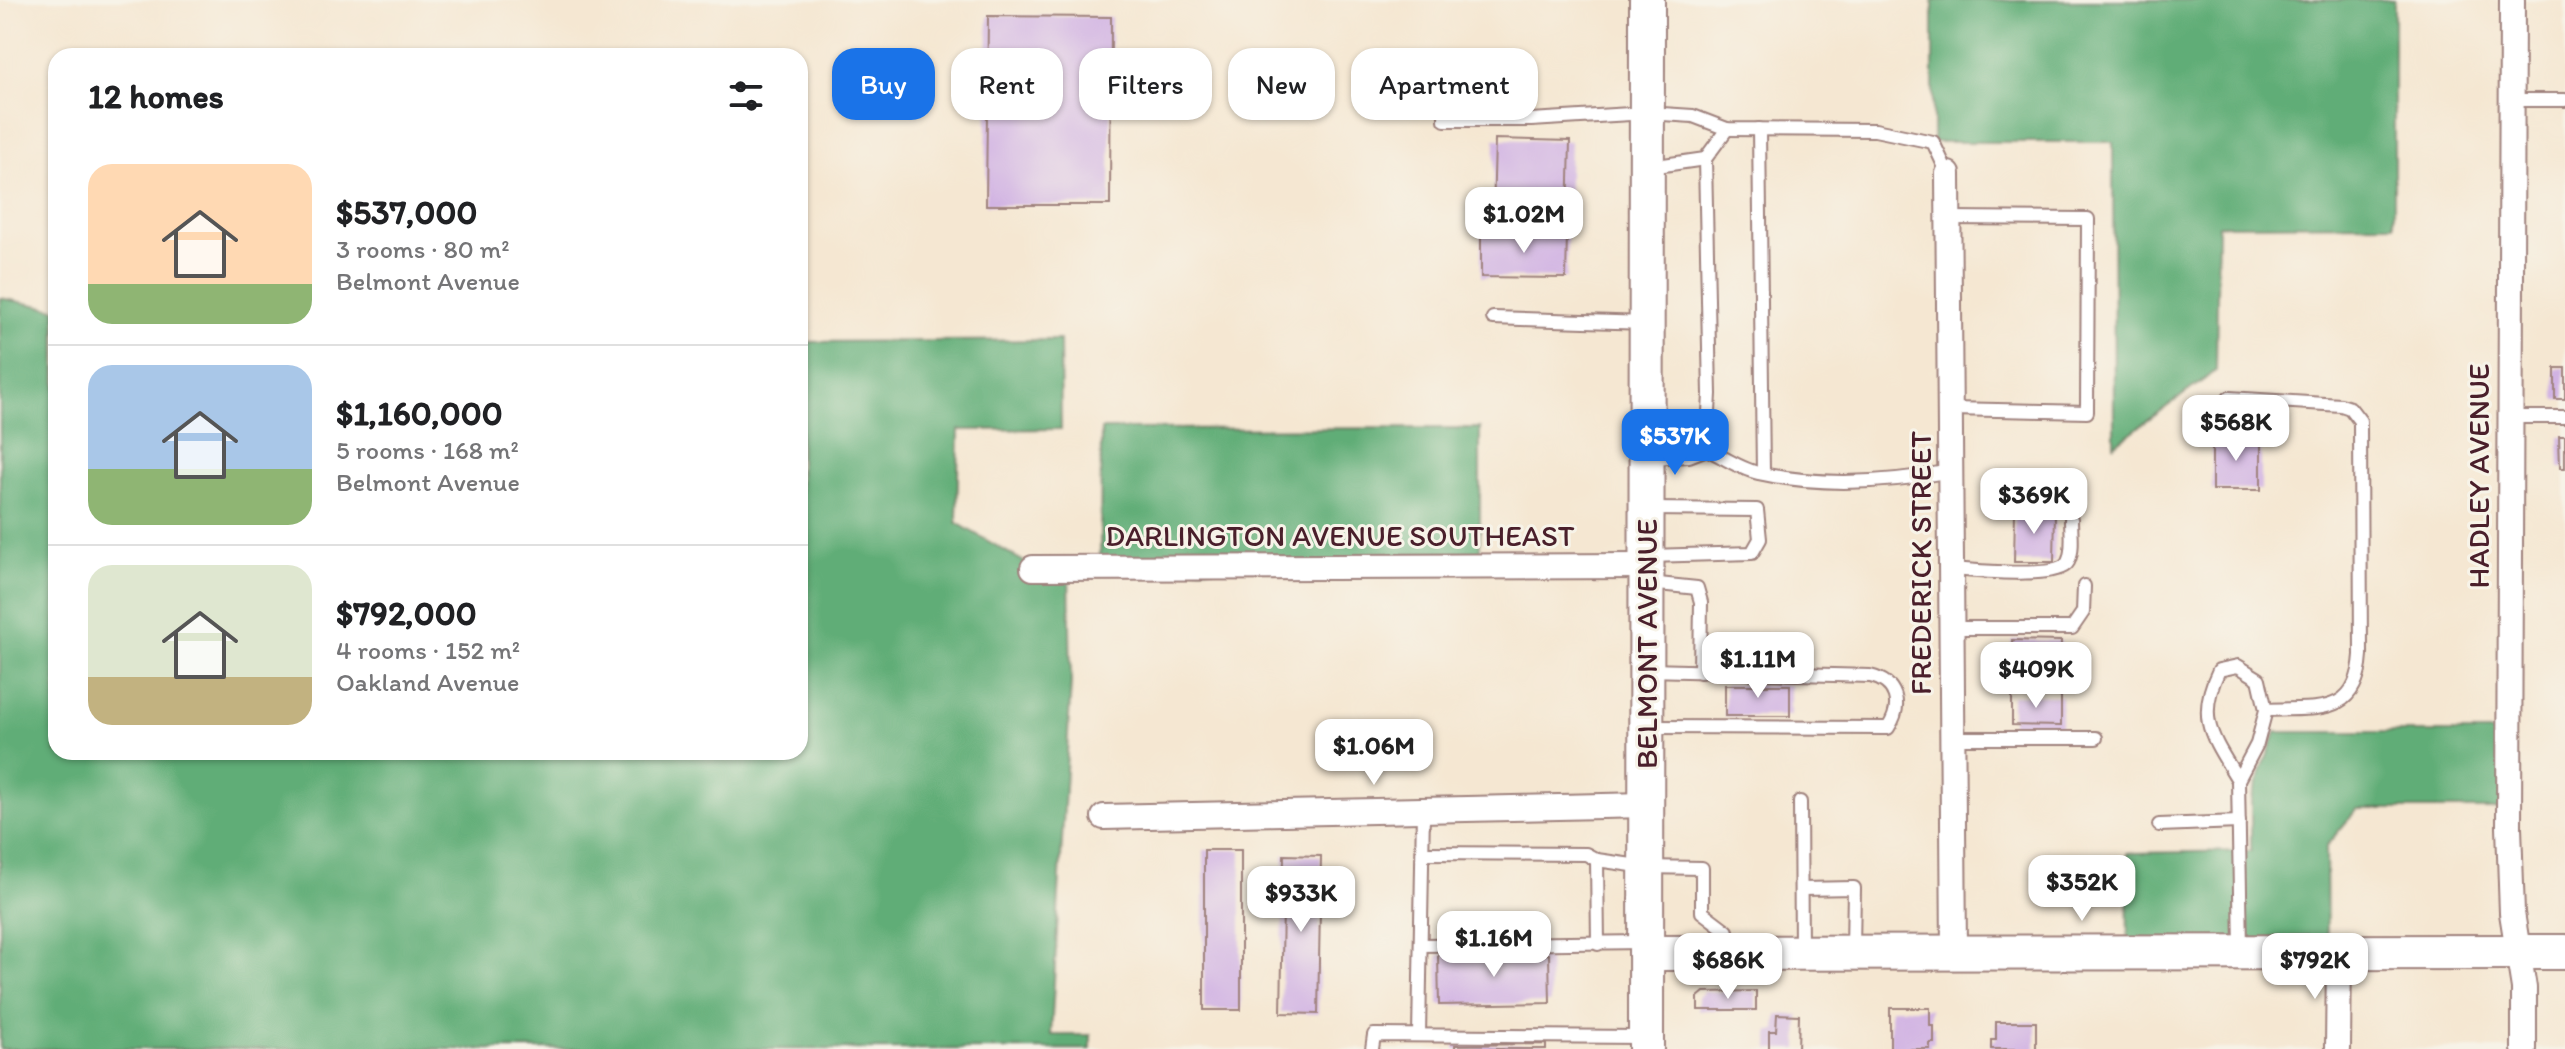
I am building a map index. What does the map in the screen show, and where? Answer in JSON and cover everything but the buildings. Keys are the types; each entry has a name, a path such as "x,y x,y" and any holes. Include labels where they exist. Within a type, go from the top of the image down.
{"main road":[{"name":"BELMONT AVENUE","path":"1646,1043 1647,0"},
{"path":"1646,948 1727,954 2565,952"}],"street":[{"name":"HADLEY AVENUE","path":"2512,0 2509,827 2512,913 2524,988 2524,1049"},
{"name":"FREDERICK STREET","path":"1948,174 1954,952"},
{"name":"DARLINGTON AVENUE SOUTHEAST","path":"1033,568 1646,568"},
{"path":"1104,817 1646,805"},
{"path":"2338,1049 2339,953"}],"lane":[{"path":"2511,100 2565,100"},
{"path":"1538,120 1647,113 1693,116 1727,129 1875,130 1933,142 1948,174"},
{"path":"1707,449 1710,394 1705,159 1727,129"},
{"path":"1759,129 1763,473"},
{"path":"1647,168 1705,159"},
{"path":"1949,218 2088,219 2087,412 1951,409"},
{"path":"1493,318 1646,323"},
{"path":"2229,398 2341,405 2350,408 2360,421 2361,655 2357,685 2347,699 2335,705 2266,710"},
{"path":"2510,417 2565,417"},
{"path":"1646,458 1689,456 1707,449 1763,473 1805,479 1892,482 1951,471"},
{"path":"1646,509 1757,510 1760,539 1752,553 1646,568"},
{"path":"1952,569 2037,573 2061,569 2069,561 2072,547 2071,519"},
{"path":"1646,568 1697,588 1701,602 1700,672"},
{"path":"1952,628 2072,628 2083,612 2084,586"},
{"path":"2238,780 2208,732 2209,691 2219,670 2238,666 2259,679 2266,710 2257,744 2238,780 2241,953"},
{"path":"1646,670 1887,680 1893,686 1894,719 1888,728 1869,729 1646,727"},
{"path":"1953,738 2096,738"},
{"path":"1800,802 1801,954"},
{"path":"1419,1035 1423,810"},
{"path":"2159,825 2239,822"},
{"path":"1423,853 1586,854 1597,860 1646,867 1702,868 1702,912 1727,931 1727,954"},
{"path":"1597,860 1598,944"},
{"path":"1802,889 1854,888 1853,953"},
{"path":"1421,945 1598,944 1646,948"},
{"path":"1372,1049 1374,1035 1646,1043"}],"green space":[{"path":"1933,0 2394,0 2394,224 2218,225 2216,371 2114,445 2113,142 1933,142"},
{"path":"0,298 48,307 48,760 808,760 808,342 1060,340 1061,429 959,430 957,523 1033,567 1069,568 1071,682 1051,1035 1091,1035 1091,1049 0,1049"},
{"path":"1480,428 1480,568 1100,568 1101,429"},
{"path":"2276,732 2509,732 2509,809 2357,809 2326,846 2327,953 2128,952 2127,853 2251,851 2251,800"}]}
